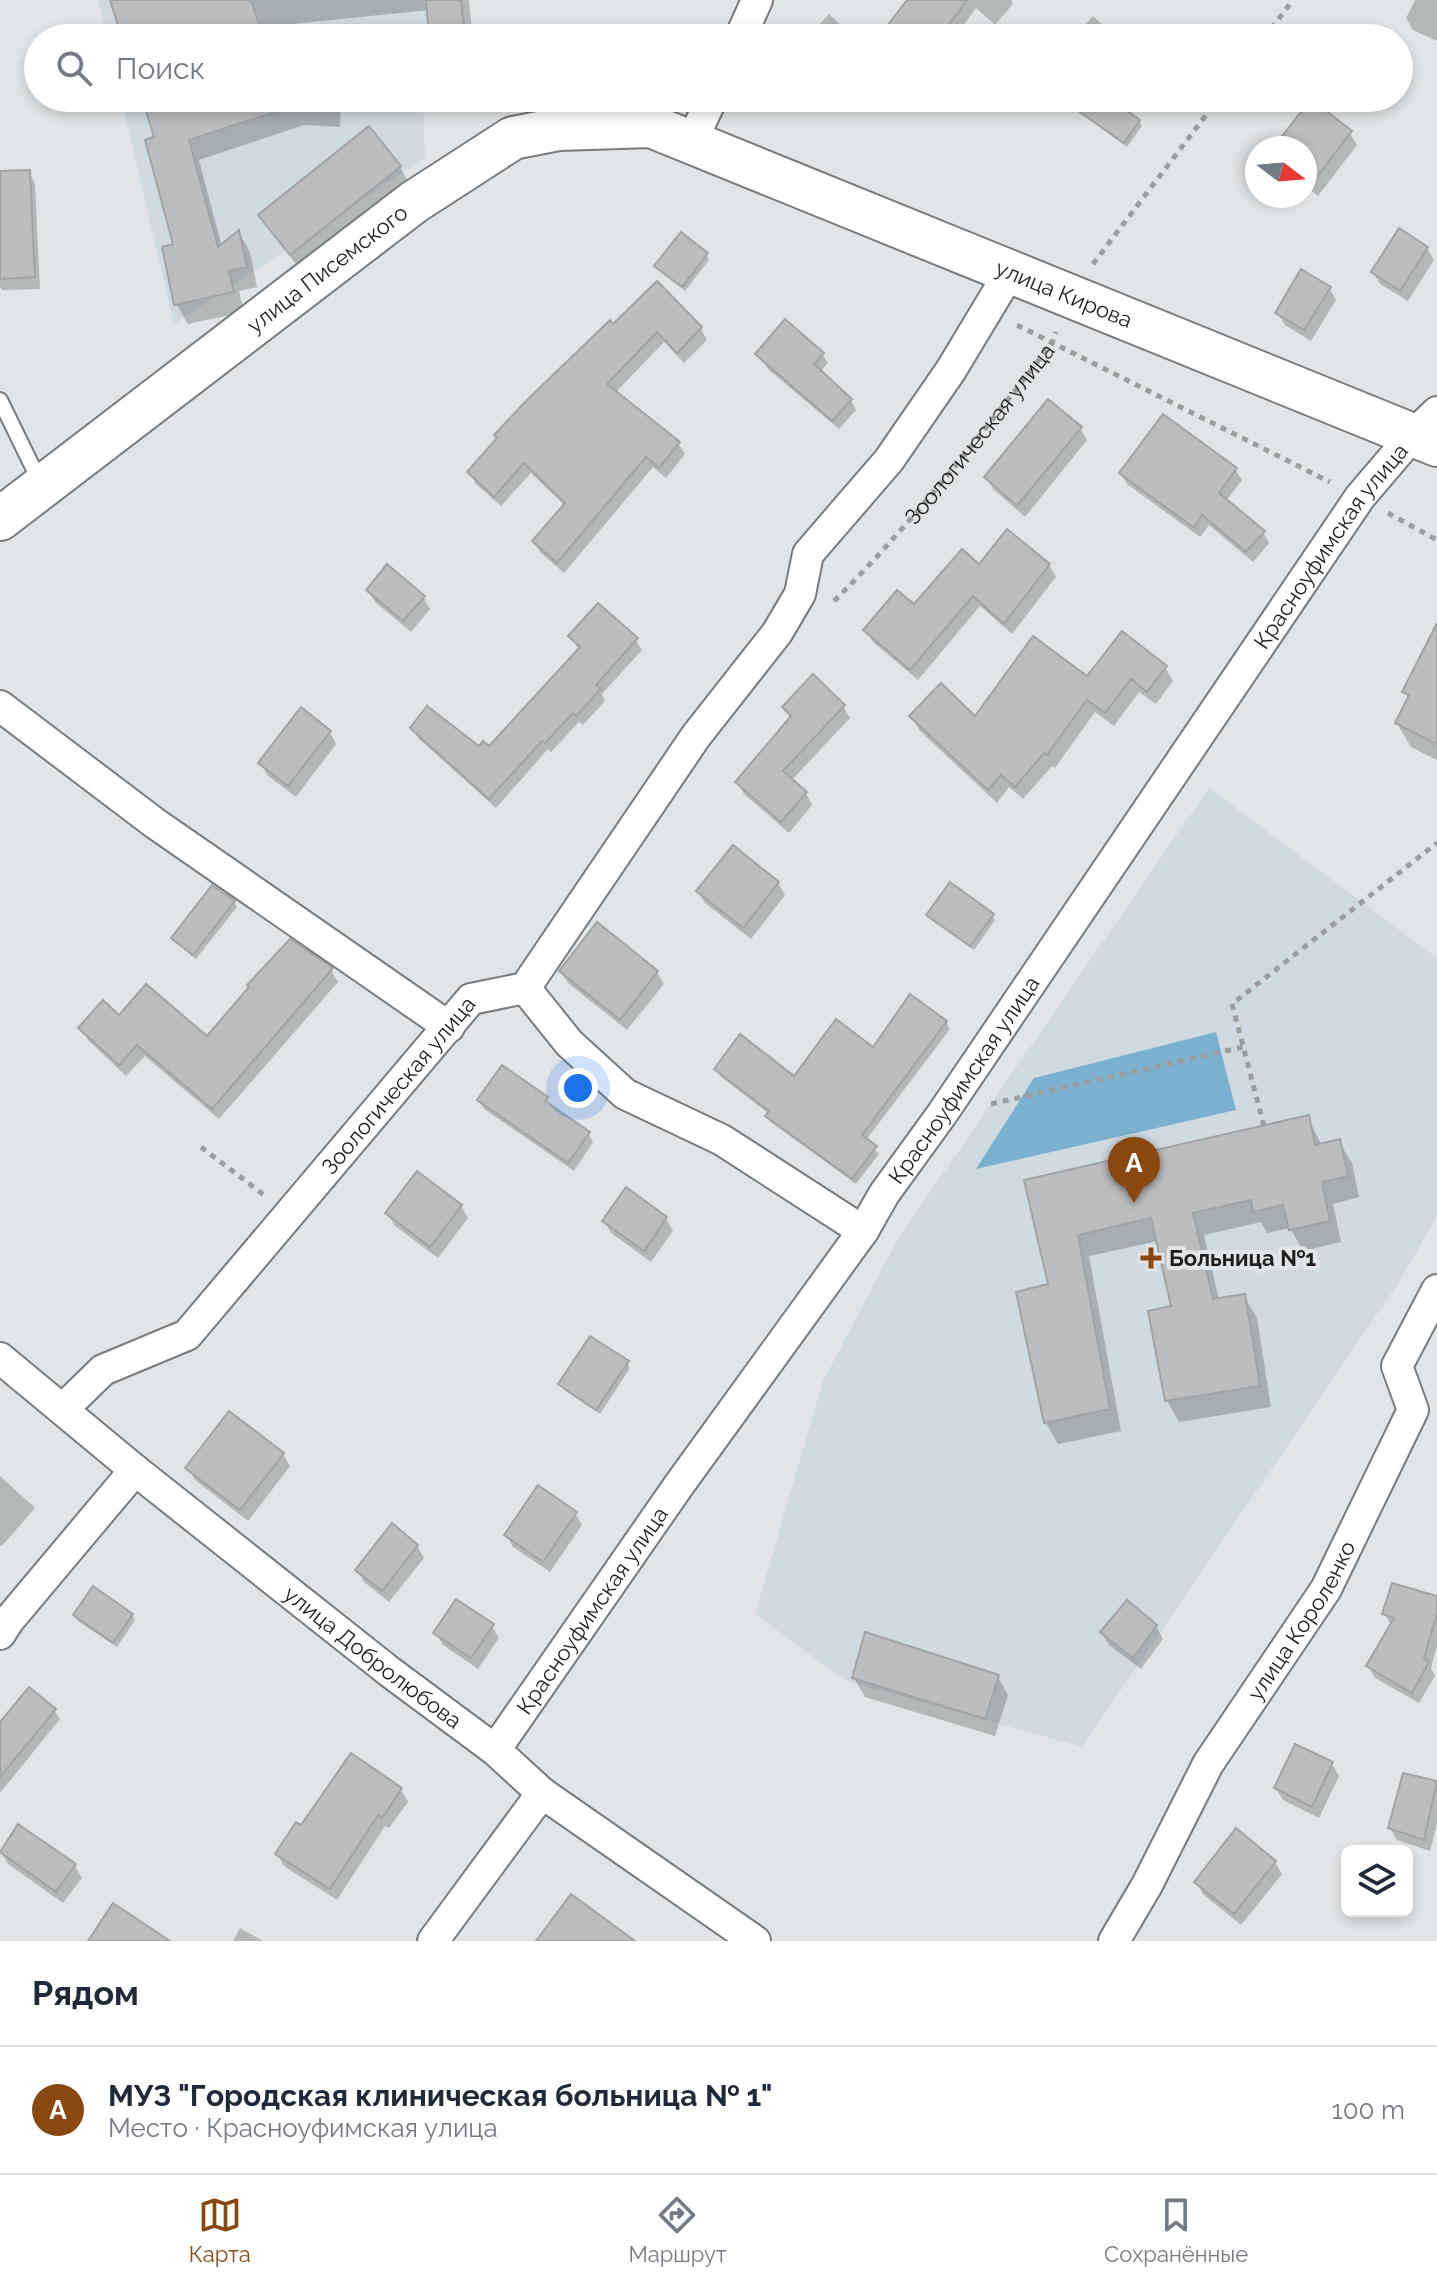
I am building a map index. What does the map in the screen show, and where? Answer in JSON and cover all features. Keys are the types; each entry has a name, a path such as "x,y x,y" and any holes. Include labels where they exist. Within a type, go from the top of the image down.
{"main road":[{"name":"улица Писемского","path":"0,519 414,202 513,138 559,129 651,126 691,143"},
{"name":"улица Кирова","path":"691,143 1069,296 1429,431"}],"street":[{"path":"746,24 757,0"},
{"path":"691,143 705,112"},
{"path":"863,1231 722,1140 625,1094 569,1043 525,988 696,736 777,633 800,594 808,554 889,460 951,370 1010,272"},
{"name":"Красноуфимская улица","path":"495,1750 679,1485 863,1231 884,1194 942,1114 1360,497 1429,431"},
{"path":"0,706 156,824 449,1027"},
{"name":"Зоологическая улица","path":"63,1409 103,1370 187,1335 471,999 525,988"},
{"name":"улица Короленко","path":"1114,1941 1147,1885 1208,1764 1326,1589 1413,1410 1397,1366 1437,1290"},
{"name":"улица Добролюбова","path":"0,1358 135,1470 390,1672 495,1750 542,1793 755,1941"},
{"path":"0,1634 135,1470"},
{"path":"433,1941 542,1793"}],"lane":[{"path":"0,400 42,486"}],"path":[{"path":"1275,24 1293,0"},
{"name":"Зоологическая улица","path":"831,603 865,570 962,459 1052,343 1069,296 1208,112"},
{"name":"улица Кирова","path":"988,310 1360,497 1437,540"},
{"path":"1264,1126 1232,1004 1437,843"},
{"path":"942,1114 1243,1047"},
{"path":"201,1147 290,1215"}],"shaded area":[{"path":"98,0 462,0 466,24 104,24"},
{"path":"124,112 423,112 425,158 174,324"},
{"name":"Больница №1","path":"1209,788 1437,958 1437,1216 1401,1279 1082,1747 844,1680 755,1614 823,1381 899,1237"},
{"path":"1216,1032 1236,1110 976,1169 1034,1078"}],"building":[{"path":"110,0 251,0 259,24 118,24"},
{"path":"426,0 461,0 464,24 428,24"},
{"path":"907,0 967,0 949,24 889,24"},
{"path":"146,112 275,112 189,140 218,247 239,230 247,267 229,271 234,292 174,305 162,247 173,244 145,140 154,137"},
{"path":"1080,112 1129,112 1140,120 1124,143"},
{"path":"1301,112 1328,112 1352,131 1317,176 1317,136 1282,136"},
{"path":"369,126 401,166 290,255 258,215"},
{"path":"30,170 35,277 0,279 0,171"},
{"path":"1399,228 1428,247 1400,291 1371,272"},
{"path":"681,232 708,253 682,287 654,266"},
{"path":"1301,269 1331,287 1304,330 1275,313"},
{"path":"657,281 702,327 677,353 657,332 607,384 680,442 659,468 646,457 557,563 532,541 565,503 524,463 494,497 467,472 497,438 494,435 526,401 610,320 613,324"},
{"path":"785,319 824,353 814,364 852,399 832,421 755,354"},
{"path":"1048,399 1082,427 1017,506 984,477"},
{"path":"1163,414 1237,468 1219,493 1265,531 1246,552 1202,515 1194,528 1119,473"},
{"path":"1007,529 1050,564 1004,624 973,596 910,670 863,630 897,590 914,604 962,549 979,564"},
{"path":"387,564 425,596 403,621 366,590"},
{"path":"598,603 638,638 596,685 601,689 576,716 573,713 545,743 542,741 489,799 410,728 427,706 479,746 483,741 489,746 580,647 568,636"},
{"path":"1437,623 1437,744 1395,723 1409,695 1402,692"},
{"path":"1122,631 1167,666 1147,692 1131,679 1105,713 1087,700 1047,755 1044,753 1015,787 1001,775 988,790 909,716 941,683 975,716 1033,636 1087,676"},
{"path":"813,674 845,705 783,771 807,792 781,822 735,782 791,716 782,707"},
{"path":"301,707 331,731 288,786 258,763"},
{"path":"733,845 779,882 743,928 696,891"},
{"path":"950,882 994,914 970,946 926,915"},
{"path":"212,885 235,901 193,955 171,938"},
{"path":"597,922 658,971 620,1020 559,971"},
{"path":"290,939 333,968 212,1109 137,1045 119,1065 78,1028 103,1000 119,1015 146,984 207,1036 249,987 247,985"},
{"path":"910,994 947,1021 862,1135 877,1146 852,1179 765,1116 769,1111 714,1069 740,1034 794,1076 836,1019 873,1047"},
{"path":"502,1065 548,1097 545,1101 590,1132 568,1163 477,1100"},
{"path":"1309,1115 1315,1145 1340,1139 1348,1176 1322,1182 1330,1221 1289,1230 1283,1205 1253,1212 1251,1200 1193,1213 1213,1299 1245,1294 1260,1386 1165,1401 1148,1311 1171,1306 1151,1218 1078,1235 1110,1409 1044,1423 1016,1292 1048,1284 1024,1180"},
{"path":"417,1171 462,1205 430,1247 385,1213"},
{"path":"626,1187 667,1217 644,1251 602,1221"},
{"path":"590,1336 629,1361 596,1410 558,1384"},
{"path":"229,1411 284,1453 240,1510 185,1468"},
{"path":"538,1485 577,1512 543,1562 504,1535"},
{"path":"392,1523 418,1545 382,1591 355,1570"},
{"path":"1392,1583 1437,1596 1437,1613 1424,1659 1429,1662 1412,1693 1366,1666 1394,1618 1382,1614"},
{"path":"93,1586 133,1614 113,1643 73,1615"},
{"path":"456,1599 494,1624 471,1658 433,1633"},
{"path":"1127,1600 1157,1625 1133,1658 1100,1632"},
{"path":"865,1632 999,1675 985,1719 852,1678"},
{"path":"29,1687 56,1709 0,1777 0,1722"},
{"path":"1295,1744 1333,1762 1312,1807 1274,1788"},
{"path":"351,1753 402,1788 382,1818 378,1815 330,1889 275,1854 296,1822 301,1825"},
{"path":"1403,1773 1437,1781 1424,1840 1388,1828"},
{"path":"18,1824 76,1864 56,1892 0,1852"},
{"path":"1236,1828 1276,1861 1234,1914 1194,1882"},
{"path":"571,1894 635,1941 536,1941"},
{"path":"113,1903 170,1941 88,1941"}],"place":[{"name":"МУЗ \"Городская клиническая больница № 1\"","path":"1134,1203"},
{"name":"Больница №1","path":"1151,1258"}]}
